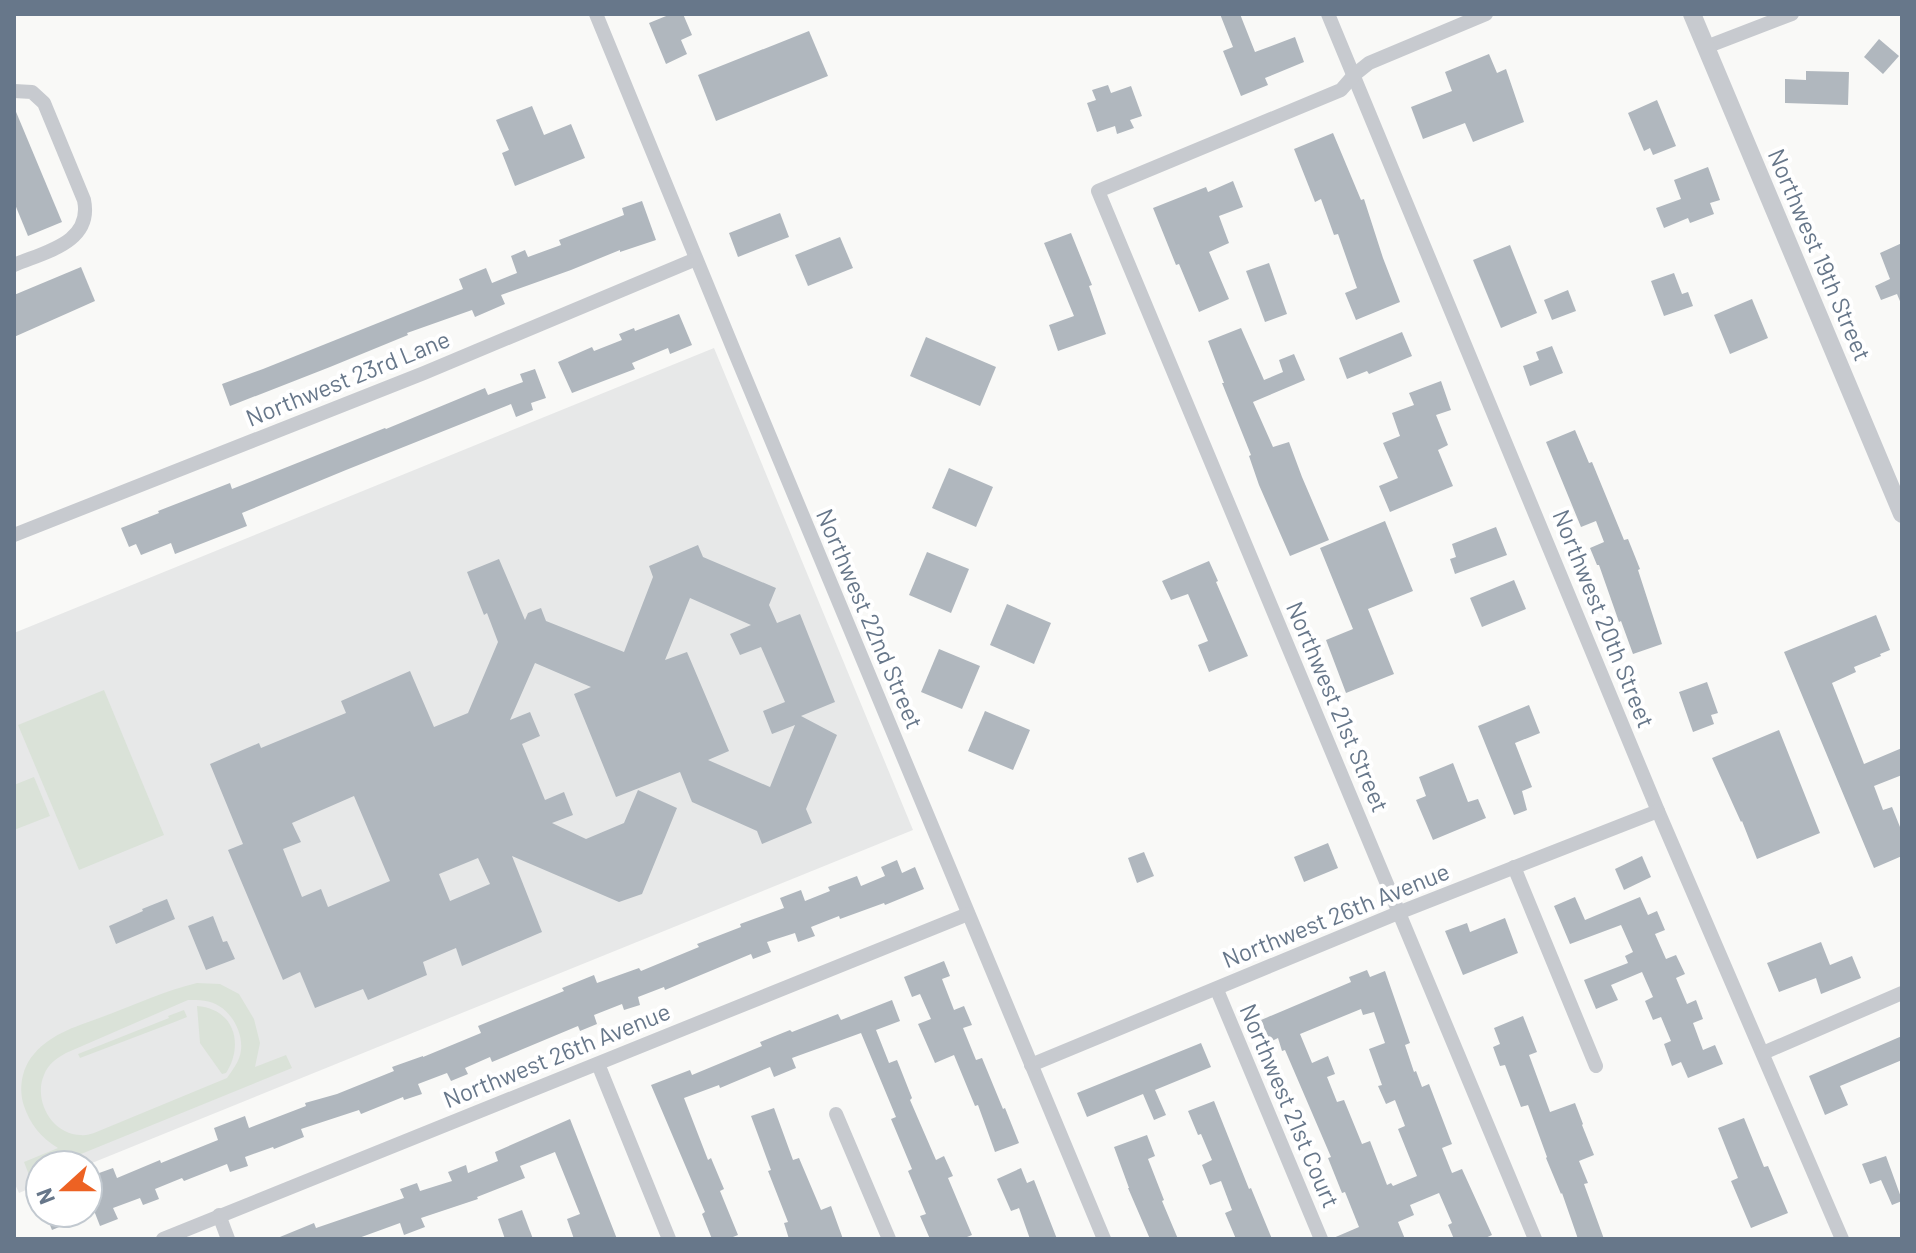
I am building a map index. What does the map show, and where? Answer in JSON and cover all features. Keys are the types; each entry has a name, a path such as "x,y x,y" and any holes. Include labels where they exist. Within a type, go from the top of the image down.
{"street":[{"name":"Northwest 22nd Street","path":"596,14 1104,1239"},
{"name":"Northwest 20th Street","path":"1328,14 1658,811 1842,1239"},
{"path":"1354,75 1369,63 1486,14"},
{"name":"Northwest 19th Street","path":"1692,14 1902,514"},
{"path":"1706,47 1792,14"},
{"name":"Northwest 21st Street","path":"1354,75 1341,90 1098,191 1535,1239"},
{"path":"14,91 32,92 44,103 86,208 78,233 68,242 14,265"},
{"name":"Northwest 23rd Lane","path":"14,535 424,373 696,259"},
{"name":"Northwest 26th Avenue","path":"1031,1065 1398,913 1658,811"},
{"path":"1514,867 1596,1066"},
{"name":"Northwest 26th Avenue","path":"163,1239 968,914"},
{"name":"Northwest 21st Court","path":"1217,990 1321,1239"},
{"path":"1763,1053 1902,993"},
{"path":"598,1064 669,1239"},
{"path":"836,1114 889,1239"},
{"path":"219,1215 228,1239"}],"shaded area":[{"path":"714,348 913,830 104,1158 104,1149 24,1149 24,1191 19,1193 14,1182 14,633"},
{"path":"104,690 164,835 79,870 18,725"},
{"path":"34,777 50,816 14,830 14,785"},
{"path":"197,983 220,984 239,994 254,1019 260,1043 255,1067 286,1055 292,1068 93,1149 56,1149 58,1148 33,1125 22,1099 21,1086 30,1059 41,1046 69,1030","holes":["188,1000 216,1004 229,1014 240,1038 240,1054 227,1078 89,1134 71,1133 54,1123 41,1095 44,1075 53,1062 66,1053"]},
{"path":"197,1006 220,1014 232,1030 234,1051 226,1073 222,1074 200,1043"},
{"path":"184,1010 187,1017 80,1058 78,1054 169,1018"}],"building":[{"path":"671,14 683,14 692,35 681,40 687,54 666,64 649,23"},
{"path":"1220,14 1240,14 1255,52 1295,37 1304,62 1265,78 1268,85 1241,96 1223,51 1233,47"},
{"path":"809,31 828,76 716,121 698,75"},
{"path":"1879,39 1899,56 1883,74 1864,57"},
{"path":"1489,54 1497,73 1506,69 1524,122 1473,142 1465,123 1423,139 1411,107 1452,91 1445,72"},
{"path":"1806,71 1849,72 1848,105 1785,103 1785,79 1806,80"},
{"path":"1108,85 1111,93 1131,86 1142,116 1130,120 1134,128 1117,134 1115,126 1097,132 1087,103 1096,100 1092,90"},
{"path":"1657,100 1676,146 1653,155 1650,148 1644,151 1628,113"},
{"path":"532,106 544,135 571,124 585,158 515,186 502,153 509,150 496,120"},
{"path":"14,107 62,222 28,236 14,202"},
{"path":"1333,133 1361,200 1364,199 1400,302 1356,320 1345,293 1357,288 1338,234 1334,235 1321,199 1315,202 1294,149"},
{"path":"1708,167 1720,200 1710,203 1714,214 1690,223 1688,218 1664,228 1656,208 1681,199 1674,180"},
{"path":"1233,181 1243,207 1219,216 1229,243 1209,252 1229,299 1199,312 1153,208 1206,187 1208,192"},
{"path":"642,201 656,240 620,250 501,295 505,304 475,317 472,310 407,333 230,406 222,384 463,289 459,279 486,268 492,283 517,273 511,256 525,250 528,257 561,245 559,240 624,215 622,208"},
{"path":"780,213 789,237 738,257 729,233"},
{"path":"1071,233 1092,285 1089,286 1106,334 1058,351 1049,325 1074,316 1044,243"},
{"path":"840,237 853,268 808,286 795,255"},
{"path":"1902,243 1902,306 1897,294 1881,300 1875,286 1890,279 1880,253"},
{"path":"1510,245 1537,313 1501,328 1473,260"},
{"path":"1269,263 1287,314 1265,322 1246,271"},
{"path":"81,267 95,301 14,337 14,295"},
{"path":"1674,273 1682,294 1688,292 1693,306 1664,316 1651,281"},
{"path":"1568,290 1576,311 1552,320 1544,300"},
{"path":"1752,299 1768,338 1730,354 1714,315"},
{"path":"679,314 692,345 670,354 668,348 632,363 635,369 572,393 558,362 592,347 594,351 622,340 619,334 634,328 635,331"},
{"path":"1241,328 1264,380 1283,372 1279,360 1294,354 1305,380 1253,402 1273,447 1289,442 1329,540 1290,556 1259,485 1251,455 1208,341"},
{"path":"1402,332 1412,356 1369,374 1367,371 1347,379 1339,358"},
{"path":"926,337 996,367 980,406 910,376"},
{"path":"1552,346 1563,373 1530,386 1523,366 1539,360 1536,352"},
{"path":"535,369 546,398 531,403 533,410 516,417 511,404 346,470 242,513 247,526 175,554 171,543 141,555 136,544 129,547 121,528 230,483 232,489 485,388 488,395 523,382 520,374"},
{"path":"1441,381 1451,410 1436,415 1448,445 1438,450 1453,486 1390,512 1379,486 1398,478 1383,443 1400,436 1392,413 1414,405 1409,393"},
{"path":"1575,430 1589,463 1592,462 1624,540 1628,539 1662,644 1633,654 1590,548 1604,542 1596,521 1581,527 1546,442"},
{"path":"949,468 993,487 976,527 932,508"},
{"path":"1385,521 1413,591 1368,609 1394,674 1346,693 1326,640 1353,629 1320,548"},
{"path":"1496,527 1507,555 1455,574 1450,559 1456,557 1452,544"},
{"path":"698,545 703,557 776,588 769,605 777,623 800,614 835,702 801,716 837,735 806,809 812,823 762,844 757,831 692,802 680,772 616,797 574,694 591,687 535,663 510,720 530,712 540,736 522,744 545,800 564,792 573,815 552,823 586,839 624,823 638,790 677,808 642,894 619,902 512,856 542,932 462,966 456,948 423,962 427,975 368,1000 363,989 315,1008 300,972 283,980 228,850 243,844 210,764 259,743 261,748 346,713 341,701 410,671 434,727 468,713 498,642 467,572 499,559 525,620 528,613 541,608 546,621 624,652 653,577 649,566","holes":["690,598 751,625 730,634 740,655 761,647 785,702 763,711 772,734 795,725 770,787 708,760 729,751 687,652 665,660","354,796 390,881 328,907 321,889 302,897 283,849 301,842 292,823","478,858 490,884 450,901 439,874"]},
{"path":"927,552 969,569 951,613 909,595"},
{"path":"1209,561 1248,656 1209,672 1198,645 1208,641 1188,594 1171,600 1162,581"},
{"path":"1514,580 1526,609 1482,627 1470,598"},
{"path":"1007,604 1051,623 1034,664 990,645"},
{"path":"1876,615 1890,650 1854,667 1856,672 1832,683 1864,764 1902,748 1902,775 1874,786 1883,810 1892,807 1902,832 1902,856 1874,868 1784,652"},
{"path":"939,649 980,666 962,709 921,692"},
{"path":"1707,682 1718,713 1711,715 1714,724 1693,732 1679,692"},
{"path":"1529,705 1540,733 1515,743 1532,787 1522,791 1527,810 1514,815 1478,726"},
{"path":"985,711 1030,730 1013,770 968,751"},
{"path":"1779,730 1820,833 1757,859 1712,758"},
{"path":"1453,763 1468,802 1478,799 1486,818 1433,840 1416,800 1426,796 1419,777"},
{"path":"1328,843 1338,868 1304,882 1294,857"},
{"path":"1144,852 1154,876 1137,883 1128,858"},
{"path":"1642,856 1651,877 1624,890 1615,869"},
{"path":"897,860 902,873 915,867 924,889 885,905 840,919 839,916 811,927 815,936 798,942 795,933 767,942 771,952 753,959 751,954 665,990 664,987 638,997 640,1005 624,1010 622,1004 594,1015 597,1024 580,1031 578,1026 492,1062 490,1057 465,1068 468,1074 451,1081 447,1073 418,1084 422,1094 301,1129 304,1137 245,1157 248,1166 230,1172 227,1164 184,1181 182,1178 155,1189 159,1199 143,1205 140,1198 113,1208 118,1219 104,1224 104,1171 113,1168 117,1178 160,1160 161,1163 218,1140 214,1128 245,1116 249,1128 306,1106 305,1103 337,1094 394,1071 392,1067 481,1033 478,1026 564,991 562,988 594,975 597,983 639,968 641,971 699,947 697,944 741,927 740,924 784,908 780,898 801,890 805,901 830,891 828,887 857,876 861,886 885,876 881,867"},
{"path":"1575,897 1585,920 1640,897 1648,915 1657,911 1665,930 1655,934 1666,959 1676,955 1685,974 1676,978 1687,1004 1696,1000 1703,1019 1693,1023 1703,1050 1715,1045 1723,1064 1688,1078 1681,1062 1672,1066 1664,1044 1671,1041 1661,1017 1653,1020 1645,1001 1653,997 1642,972 1611,985 1618,1000 1596,1009 1584,980 1628,963 1625,956 1633,952 1621,925 1570,944 1554,906"},
{"path":"167,899 175,919 116,944 109,926"},
{"path":"213,916 223,942 227,941 235,959 206,970 188,926"},
{"path":"1505,918 1518,953 1463,975 1445,931 1467,923 1470,932"},
{"path":"1821,942 1830,965 1852,956 1861,978 1821,994 1816,978 1779,992 1767,963"},
{"path":"944,961 950,976 942,979 954,1010 964,1006 972,1025 963,1028 976,1060 982,1058 1019,1143 995,1152 978,1105 975,1106 954,1055 935,1063 918,1024 931,1019 920,994 912,997 904,977"},
{"path":"1367,970 1370,977 1385,971 1410,1043 1405,1045 1414,1072 1422,1087 1429,1084 1452,1144 1442,1148 1452,1173 1462,1169 1492,1235 1483,1239 1454,1239 1448,1225 1452,1223 1439,1193 1410,1205 1414,1215 1398,1222 1405,1239 1331,1239 1359,1227 1345,1192 1342,1193 1328,1158 1331,1157 1285,1050 1282,1051 1278,1038 1270,1042 1261,1020 1351,982 1349,977","holes":["1361,1009 1363,1015 1374,1012 1385,1043 1369,1049 1386,1104 1395,1100 1405,1126 1398,1129 1417,1176 1393,1186 1391,1183 1387,1185 1370,1141 1362,1144 1344,1100 1337,1102 1327,1077 1335,1074 1328,1056 1312,1063 1300,1034"]},
{"path":"892,1000 900,1021 876,1030 889,1063 897,1060 912,1098 910,1100 936,1160 944,1156 953,1176 948,1178 972,1235 962,1239 930,1239 920,1216 926,1214 908,1171 912,1169 891,1119 896,1117 861,1033 792,1058 796,1068 774,1077 770,1067 720,1088 719,1085 684,1098 708,1160 711,1158 724,1189 720,1191 738,1235 728,1239 712,1239 702,1214 705,1212 651,1085 690,1070 692,1075 762,1046 760,1042 790,1030 792,1032 838,1014 841,1020"},
{"path":"1523,1016 1537,1052 1529,1055 1550,1112 1575,1103 1583,1124 1594,1155 1579,1161 1604,1239 1578,1239 1528,1105 1521,1107 1505,1065 1500,1066 1493,1047 1500,1044 1494,1028"},
{"path":"1902,1036 1902,1060 1840,1086 1848,1105 1825,1115 1809,1076"},
{"path":"1201,1043 1211,1067 1155,1090 1166,1115 1154,1120 1143,1094 1087,1117 1077,1093"},
{"path":"1214,1101 1272,1239 1236,1239 1225,1213 1232,1210 1221,1181 1210,1185 1202,1165 1212,1160 1188,1111"},
{"path":"774,1108 793,1160 799,1158 821,1210 831,1206 843,1239 789,1239 784,1223 788,1222 751,1116"},
{"path":"1744,1118 1764,1167 1768,1166 1788,1213 1751,1228 1731,1181 1738,1178 1718,1128"},
{"path":"570,1119 617,1239 574,1239 567,1219 580,1214 555,1152 520,1166 525,1178 478,1199 421,1218 425,1227 404,1235 400,1223 356,1239 275,1239 314,1223 316,1228 404,1198 400,1189 417,1183 420,1191 452,1181 448,1172 466,1165 468,1173 498,1161 495,1152"},
{"path":"1147,1135 1155,1156 1148,1159 1178,1239 1150,1239 1114,1147"},
{"path":"1886,1156 1902,1200 1892,1205 1881,1180 1870,1184 1862,1164"},
{"path":"1021,1168 1027,1183 1034,1180 1057,1239 1030,1239 1019,1208 1011,1211 997,1179"},
{"path":"522,1210 533,1239 505,1239 498,1219"}]}
